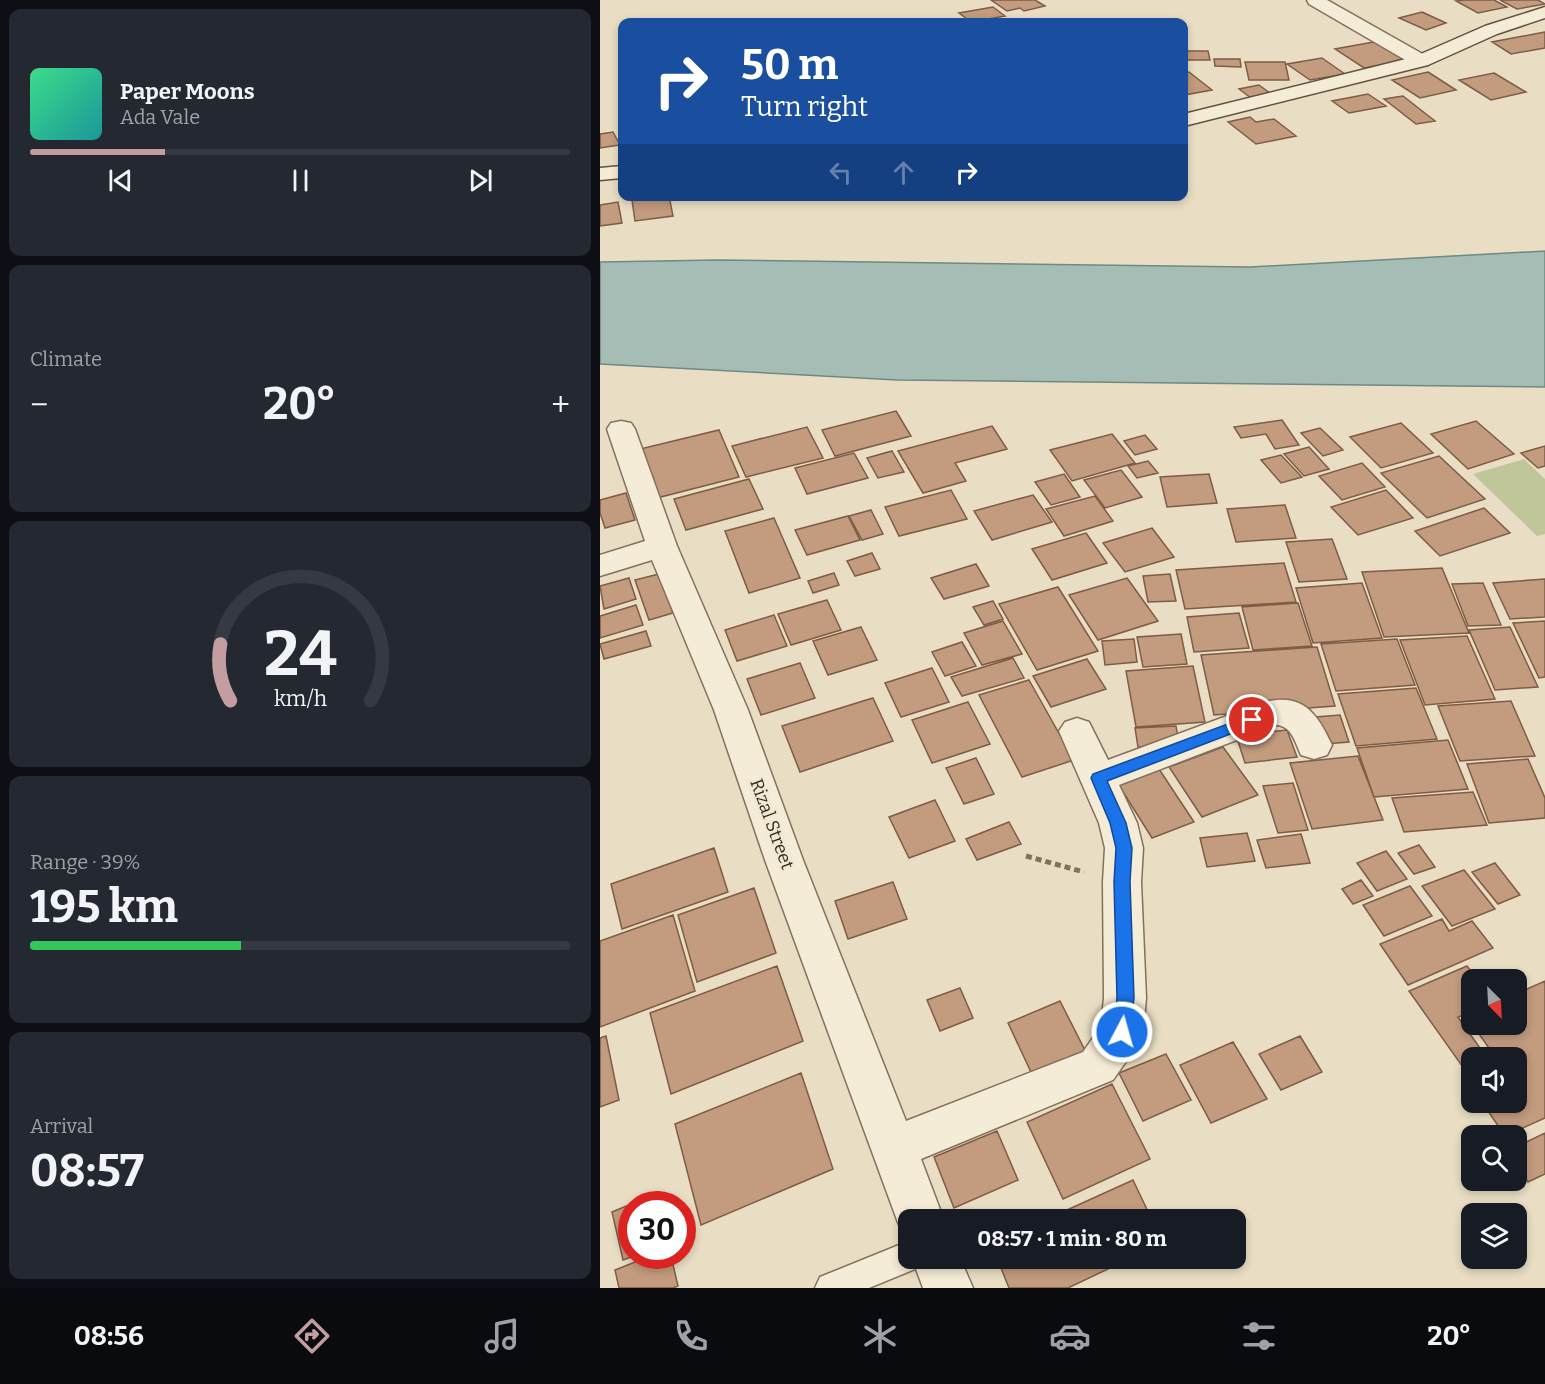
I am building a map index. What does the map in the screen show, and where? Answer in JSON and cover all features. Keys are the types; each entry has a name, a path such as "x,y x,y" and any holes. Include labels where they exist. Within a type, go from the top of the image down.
{"street":[{"path":"1315,0 1421,61"},
{"path":"1188,119 1421,61 1491,30 1545,12"},
{"path":"600,174 618,172"},
{"name":"Rizal Street","path":"621,429 662,546 731,710 784,860 917,1209"},
{"path":"600,566 662,546"},
{"path":"1099,778 1274,712 1292,712 1302,719 1314,745"},
{"path":"893,1148 1098,1066 1122,1032 1125,998 1122,882 1124,848 1118,823 1077,731"},
{"path":"940,1269 948,1288"}],"lane":[{"path":"831,1288 898,1261"}],"path":[{"path":"1026,856 1122,882"}],"green space":[{"path":"1524,459 1545,479 1545,534 1537,536 1473,474"}],"water":[{"path":"1545,251 1545,387 897,380 600,364 600,262 717,260 1250,267"}],"building":[{"path":"991,0 1035,0 1045,6 1024,11 1020,8 1007,11"},
{"path":"1494,0 1507,7 1478,13 1456,1"},
{"path":"1500,0 1538,0 1545,4 1517,9"},
{"path":"993,7 1005,16 966,18 959,13"},
{"path":"1422,12 1446,23 1426,30 1399,18"},
{"path":"1545,32 1545,48 1511,54 1492,42"},
{"path":"1379,41 1409,60 1364,68 1335,49"},
{"path":"1188,51 1208,51 1210,60 1188,60"},
{"path":"1322,58 1345,74 1310,80 1287,64"},
{"path":"1214,59 1240,59 1241,67 1215,66"},
{"path":"1245,62 1285,62 1289,80 1249,80"},
{"path":"1189,72 1212,90 1188,94"},
{"path":"1428,72 1456,90 1420,98 1392,80"},
{"path":"1494,73 1526,92 1491,100 1459,80"},
{"path":"1259,85 1271,94 1251,98 1239,89"},
{"path":"1368,94 1386,106 1349,113 1332,101"},
{"path":"1403,96 1435,121 1416,124 1384,99"},
{"path":"1250,117 1256,122 1274,119 1296,136 1256,144 1228,122"},
{"path":"613,132 618,145 600,148 600,134"},
{"path":"632,201 670,201 673,216 635,221"},
{"path":"618,202 622,223 600,226 600,205"},
{"path":"896,411 911,436 835,456 822,430"},
{"path":"1282,420 1299,445 1275,449 1266,434 1241,438 1234,427"},
{"path":"1476,421 1514,454 1468,469 1431,434"},
{"path":"1401,423 1433,453 1381,468 1350,437"},
{"path":"992,426 1007,449 955,463 966,481 923,493 898,451"},
{"path":"807,427 823,458 746,477 732,446"},
{"path":"1320,428 1343,450 1323,456 1301,433"},
{"path":"719,430 739,477 649,500 632,451"},
{"path":"1112,434 1135,463 1072,481 1050,450"},
{"path":"1145,435 1157,449 1135,455 1124,441"},
{"path":"1545,446 1545,466 1538,468 1521,453"},
{"path":"1309,447 1329,469 1304,476 1284,454"},
{"path":"892,451 904,472 878,478 867,458"},
{"path":"854,453 868,478 807,494 795,468"},
{"path":"1281,455 1302,477 1281,483 1261,460"},
{"path":"1439,456 1485,499 1427,518 1381,473"},
{"path":"1148,461 1158,473 1137,478 1128,466"},
{"path":"1362,463 1385,487 1342,500 1319,476"},
{"path":"1121,470 1142,497 1105,508 1084,480"},
{"path":"1064,474 1080,497 1051,505 1035,482"},
{"path":"1209,474 1217,503 1167,507 1160,477"},
{"path":"749,479 763,509 686,530 674,499"},
{"path":"951,490 967,519 899,536 885,507"},
{"path":"1386,490 1413,518 1358,535 1331,507"},
{"path":"626,493 635,520 605,528 600,513 600,500"},
{"path":"1033,495 1052,522 992,540 974,511"},
{"path":"1095,496 1113,521 1064,536 1046,509"},
{"path":"1285,505 1296,538 1236,542 1227,509"},
{"path":"1484,508 1510,533 1440,556 1415,531"},
{"path":"871,510 883,534 862,540 849,516"},
{"path":"848,516 860,540 807,555 795,530"},
{"path":"774,518 800,578 749,593 725,531"},
{"path":"1152,528 1174,557 1125,572 1103,543"},
{"path":"1086,533 1107,563 1052,580 1032,549"},
{"path":"1332,539 1347,579 1299,582 1286,542"},
{"path":"872,553 880,569 855,576 847,561"},
{"path":"1284,563 1296,602 1185,609 1176,570"},
{"path":"976,564 989,586 944,599 931,578"},
{"path":"1442,568 1469,633 1384,637 1362,572"},
{"path":"834,573 839,585 813,593 808,581"},
{"path":"659,574 673,613 649,620 635,580"},
{"path":"1170,574 1176,601 1148,602 1143,576"},
{"path":"629,578 636,599 604,609 600,586"},
{"path":"1127,578 1158,621 1098,640 1069,595"},
{"path":"1545,579 1545,617 1510,619 1493,583"},
{"path":"1362,583 1382,638 1313,643 1296,588"},
{"path":"1483,583 1501,625 1468,626 1452,584"},
{"path":"1058,587 1098,651 1037,670 999,604"},
{"path":"827,600 841,630 791,645 778,614"},
{"path":"993,601 1003,619 984,625 973,607"},
{"path":"1298,603 1312,646 1253,650 1242,607"},
{"path":"636,605 643,625 600,638 600,616"},
{"path":"1239,613 1249,648 1194,652 1187,617"},
{"path":"774,615 787,646 737,661 725,630"},
{"path":"1003,621 1022,654 982,665 964,633"},
{"path":"1545,621 1545,677 1539,678 1513,623"},
{"path":"861,627 877,660 828,675 813,641"},
{"path":"1510,627 1538,687 1495,690 1469,630"},
{"path":"646,631 651,646 604,659 600,644"},
{"path":"1181,634 1187,664 1143,667 1137,637"},
{"path":"1467,636 1495,699 1425,705 1400,640"},
{"path":"1134,639 1137,662 1105,665 1102,641"},
{"path":"1397,639 1415,685 1336,691 1321,644"},
{"path":"962,642 976,666 945,676 932,652"},
{"path":"1317,647 1335,706 1214,715 1201,655"},
{"path":"1013,658 1024,678 962,696 951,677"},
{"path":"1087,659 1106,689 1051,707 1033,676"},
{"path":"800,663 815,698 761,715 747,679"},
{"path":"1193,666 1205,722 1136,727 1126,671"},
{"path":"932,668 949,702 901,717 885,683"},
{"path":"1029,680 1074,760 1022,777 979,695"},
{"path":"1416,688 1437,739 1356,746 1338,694"},
{"path":"873,698 893,741 800,772 782,726"},
{"path":"1511,701 1535,756 1460,761 1438,706"},
{"path":"968,702 990,744 932,763 912,720"},
{"path":"1340,715 1349,742 1325,744 1316,717"},
{"path":"1176,726 1179,744 1138,747 1135,728"},
{"path":"1287,730 1297,757 1245,763 1236,735"},
{"path":"1448,740 1468,789 1374,797 1357,748"},
{"path":"1223,747 1258,795 1202,817 1169,767"},
{"path":"1358,756 1383,820 1312,829 1290,763"},
{"path":"976,758 994,794 964,804 946,768"},
{"path":"1528,759 1545,798 1545,818 1489,823 1467,764"},
{"path":"1159,769 1194,822 1152,838 1118,784"},
{"path":"1293,783 1308,830 1278,833 1263,786"},
{"path":"1473,792 1487,825 1404,832 1392,798"},
{"path":"935,800 955,841 909,858 889,817"},
{"path":"1009,822 1021,844 977,860 966,839"},
{"path":"1247,833 1255,861 1207,867 1200,838"},
{"path":"1301,834 1310,863 1266,868 1257,840"},
{"path":"1419,845 1435,867 1414,874 1398,853"},
{"path":"714,848 728,892 622,929 611,884"},
{"path":"1386,851 1407,879 1377,891 1357,863"},
{"path":"1495,863 1520,895 1498,904 1472,872"},
{"path":"1464,870 1495,909 1452,926 1422,886"},
{"path":"1361,880 1373,896 1353,904 1342,889"},
{"path":"893,882 907,919 848,939 835,901"},
{"path":"1410,886 1432,916 1384,936 1363,905"},
{"path":"754,888 776,953 697,982 678,915"},
{"path":"673,915 695,991 600,1027 600,941"},
{"path":"1442,919 1449,931 1472,921 1493,948 1408,985 1380,944"},
{"path":"777,966 803,1041 671,1094 650,1013"},
{"path":"1467,966 1469,969 1461,969 1461,1016 1458,1017 1461,1021 1461,1035 1471,1035 1479,1047 1461,1047 1461,1064 1409,991"},
{"path":"1545,981 1545,1118 1527,1126 1498,1125 1489,1113 1527,1113 1527,1047 1488,1047 1480,1035 1527,1035 1527,989"},
{"path":"960,988 973,1018 940,1031 927,1000"},
{"path":"1060,1001 1091,1062 1037,1085 1008,1023"},
{"path":"606,1036 619,1100 600,1107 600,1038"},
{"path":"1300,1036 1322,1072 1281,1090 1259,1054"},
{"path":"1233,1042 1267,1099 1211,1123 1180,1065"},
{"path":"1166,1054 1191,1100 1143,1121 1119,1073"},
{"path":"801,1073 833,1169 701,1225 696,1206 696,1191 692,1191 675,1124"},
{"path":"1112,1084 1150,1159 1063,1199 1027,1122"},
{"path":"997,1131 1018,1180 954,1208 934,1157"},
{"path":"1545,1133 1545,1174 1528,1182 1527,1181 1527,1142"},
{"path":"1133,1180 1147,1209 1069,1209"},
{"path":"618,1210 618,1238 612,1212"},
{"path":"674,1269 678,1286 673,1288 619,1288 615,1270"},
{"path":"1001,1269 1108,1269 1068,1288 1009,1288"}],"route":[{"path":"1122,1032 1125,998 1122,882 1124,848 1118,823 1099,778 1252,720"}]}
